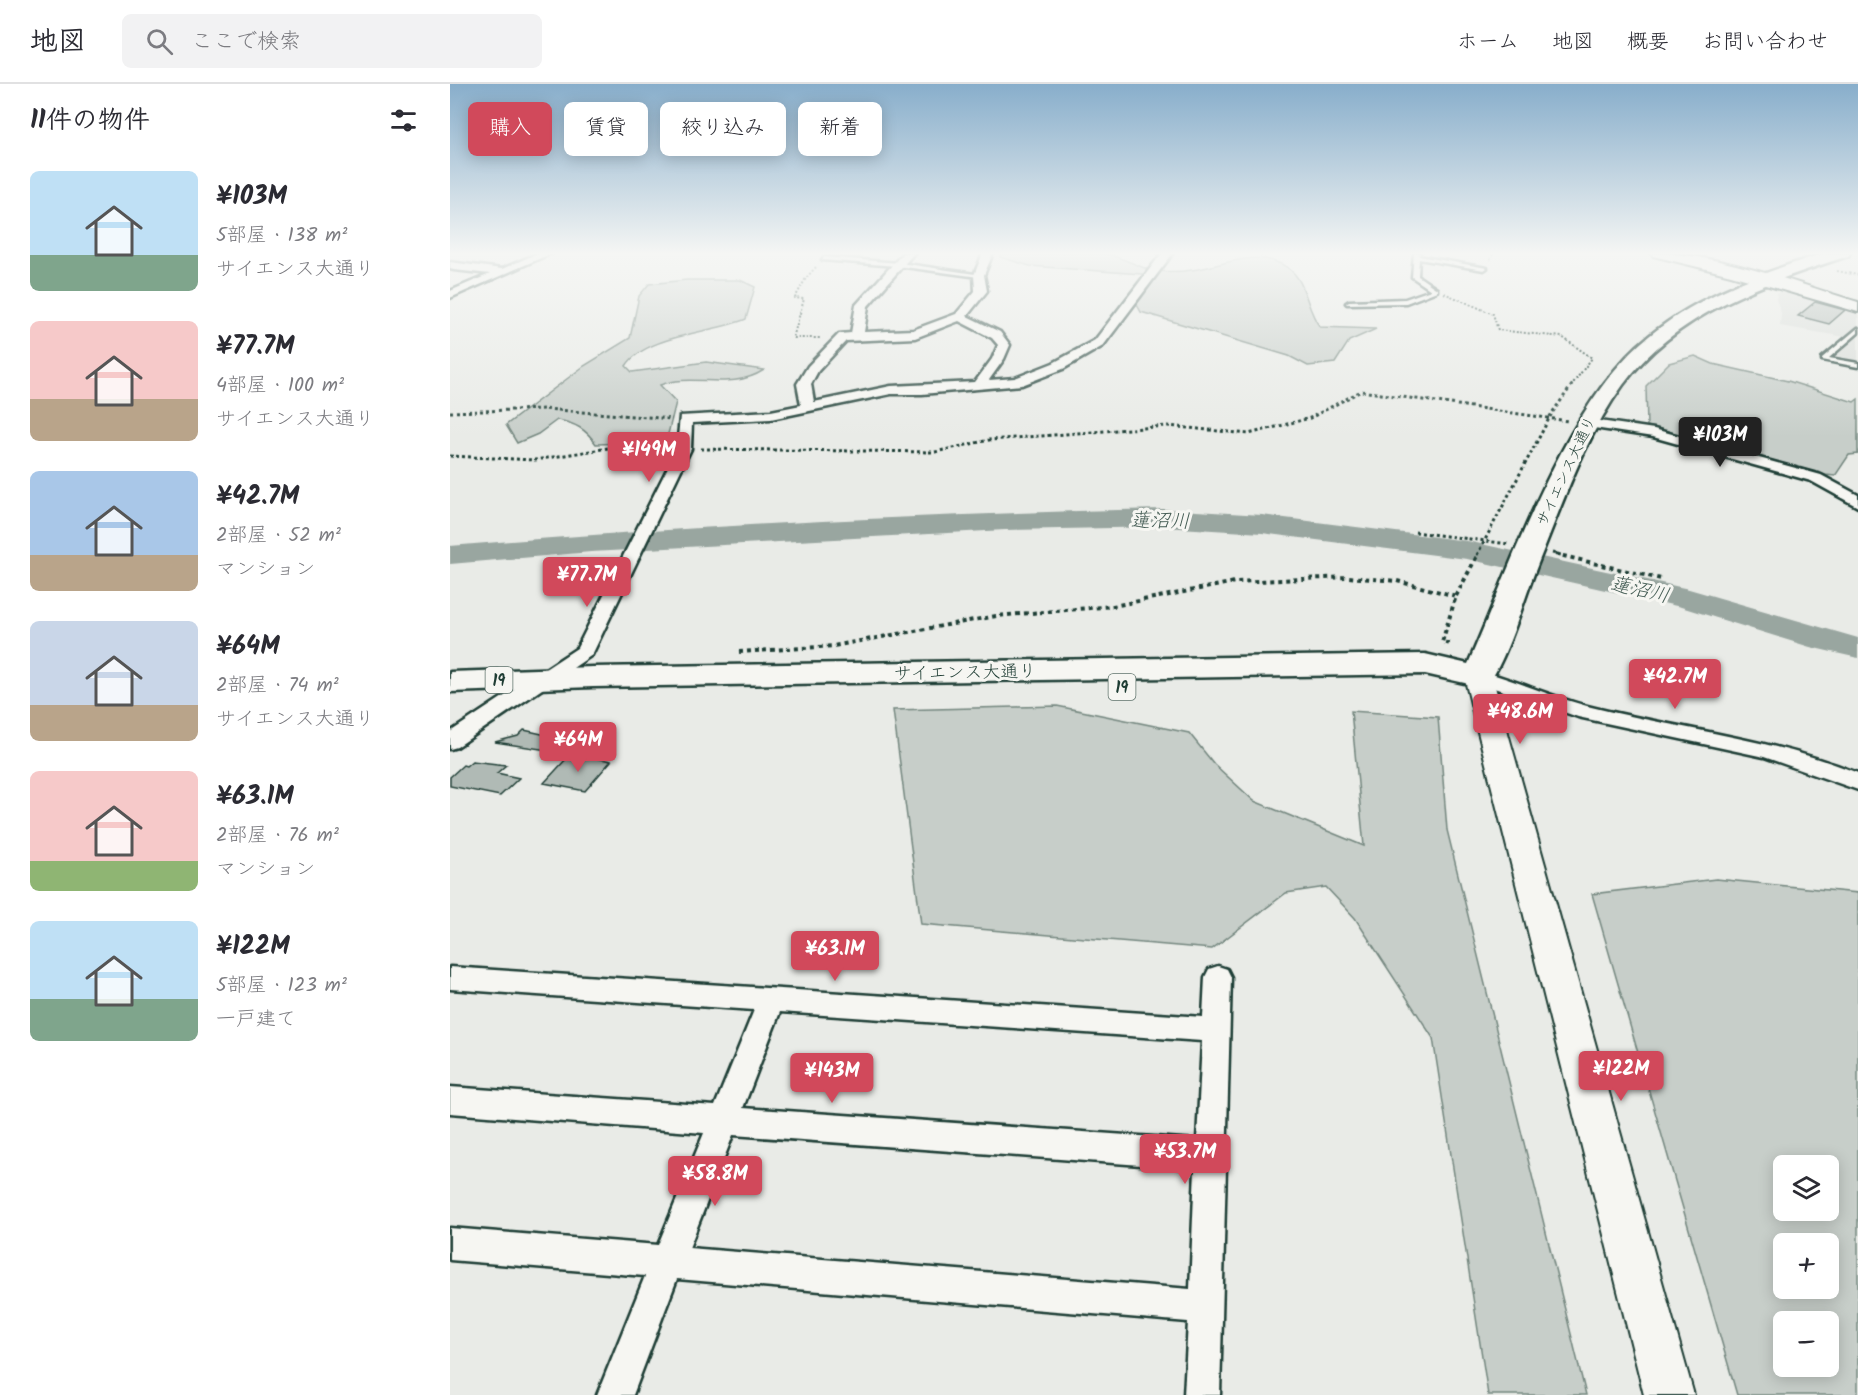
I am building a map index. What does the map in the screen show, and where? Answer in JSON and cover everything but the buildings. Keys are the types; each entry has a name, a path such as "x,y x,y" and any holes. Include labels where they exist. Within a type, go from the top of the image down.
{"main road":[{"name":"サイエンス大通り","path":"1478,676 1525,561 1586,423 1618,375 1655,339 1692,314"},
{"name":"サイエンス大通り","path":"450,682 548,678 1417,664 1478,676"},
{"name":"サイエンス大通り","path":"450,700 1091,688 1420,686 1478,676"}],"street":[{"path":"857,336 861,314"},
{"path":"808,407 804,384 813,369 843,337 915,334 962,314"},
{"path":"450,742 585,651 637,549 684,449 684,419 771,415 891,390 1017,382 1032,377 1099,343 1121,314"},
{"path":"960,317 996,335 1004,345 998,359 979,385"},
{"path":"1586,423 1654,433 1816,478 1858,502"},
{"path":"1478,676 1599,715 1650,724 1814,763 1858,782"},
{"path":"1478,676 1669,1395"},
{"path":"1202,1395 1218,977"},
{"path":"452,982 771,1000 1216,1030"},
{"path":"615,1395 771,1000"},
{"path":"450,1100 1211,1156"},
{"path":"450,1244 1205,1307"}],"lane":[{"path":"1858,330 1824,359 1858,365"}],"path":[{"path":"800,314 793,338 843,337"},
{"path":"1451,645 1442,642 1456,596 1550,419 1581,370 1592,358 1562,337 1498,330 1493,314"},
{"path":"450,456 535,460 614,447 934,452 989,440 1168,426 1249,434 1310,418 1361,391 1550,419"},
{"path":"450,412 544,409 684,419"},
{"path":"1415,532 1485,542"},
{"path":"1525,561 1661,579"},
{"path":"732,652 833,646 996,616 1147,601 1235,582 1348,578 1397,582 1456,596"}],"shaded area":[{"path":"635,314 747,314 746,319 732,324 664,341 635,356 626,366 632,372 706,362 764,370 738,380 685,380 660,385 676,402 666,442 596,444 580,428 557,420 538,434 517,443 506,425 584,366 630,338"},
{"path":"1148,314 1313,314 1320,327 1376,329 1349,341 1335,363 1308,366 1289,356"},
{"path":"1781,314 1858,314 1858,363 1829,357 1851,338 1780,326"},
{"path":"1695,356 1713,364 1788,381 1854,402 1858,399 1858,454 1849,455 1835,476 1826,475 1647,426 1646,386 1669,363"},
{"path":"1057,706 1189,733 1214,764 1254,801 1364,846 1351,711 1438,717 1447,830 1586,1395 1488,1395 1433,1038 1355,918 1326,887 1286,893 1212,949 921,924 893,710"},
{"path":"1716,879 1858,893 1858,1395 1737,1395 1592,894"}],"waterway":[{"name":"蓮沼川","path":"450,555 591,543 1005,521 1163,518 1262,524 1467,550 1689,599 1822,640 1858,648"}]}
